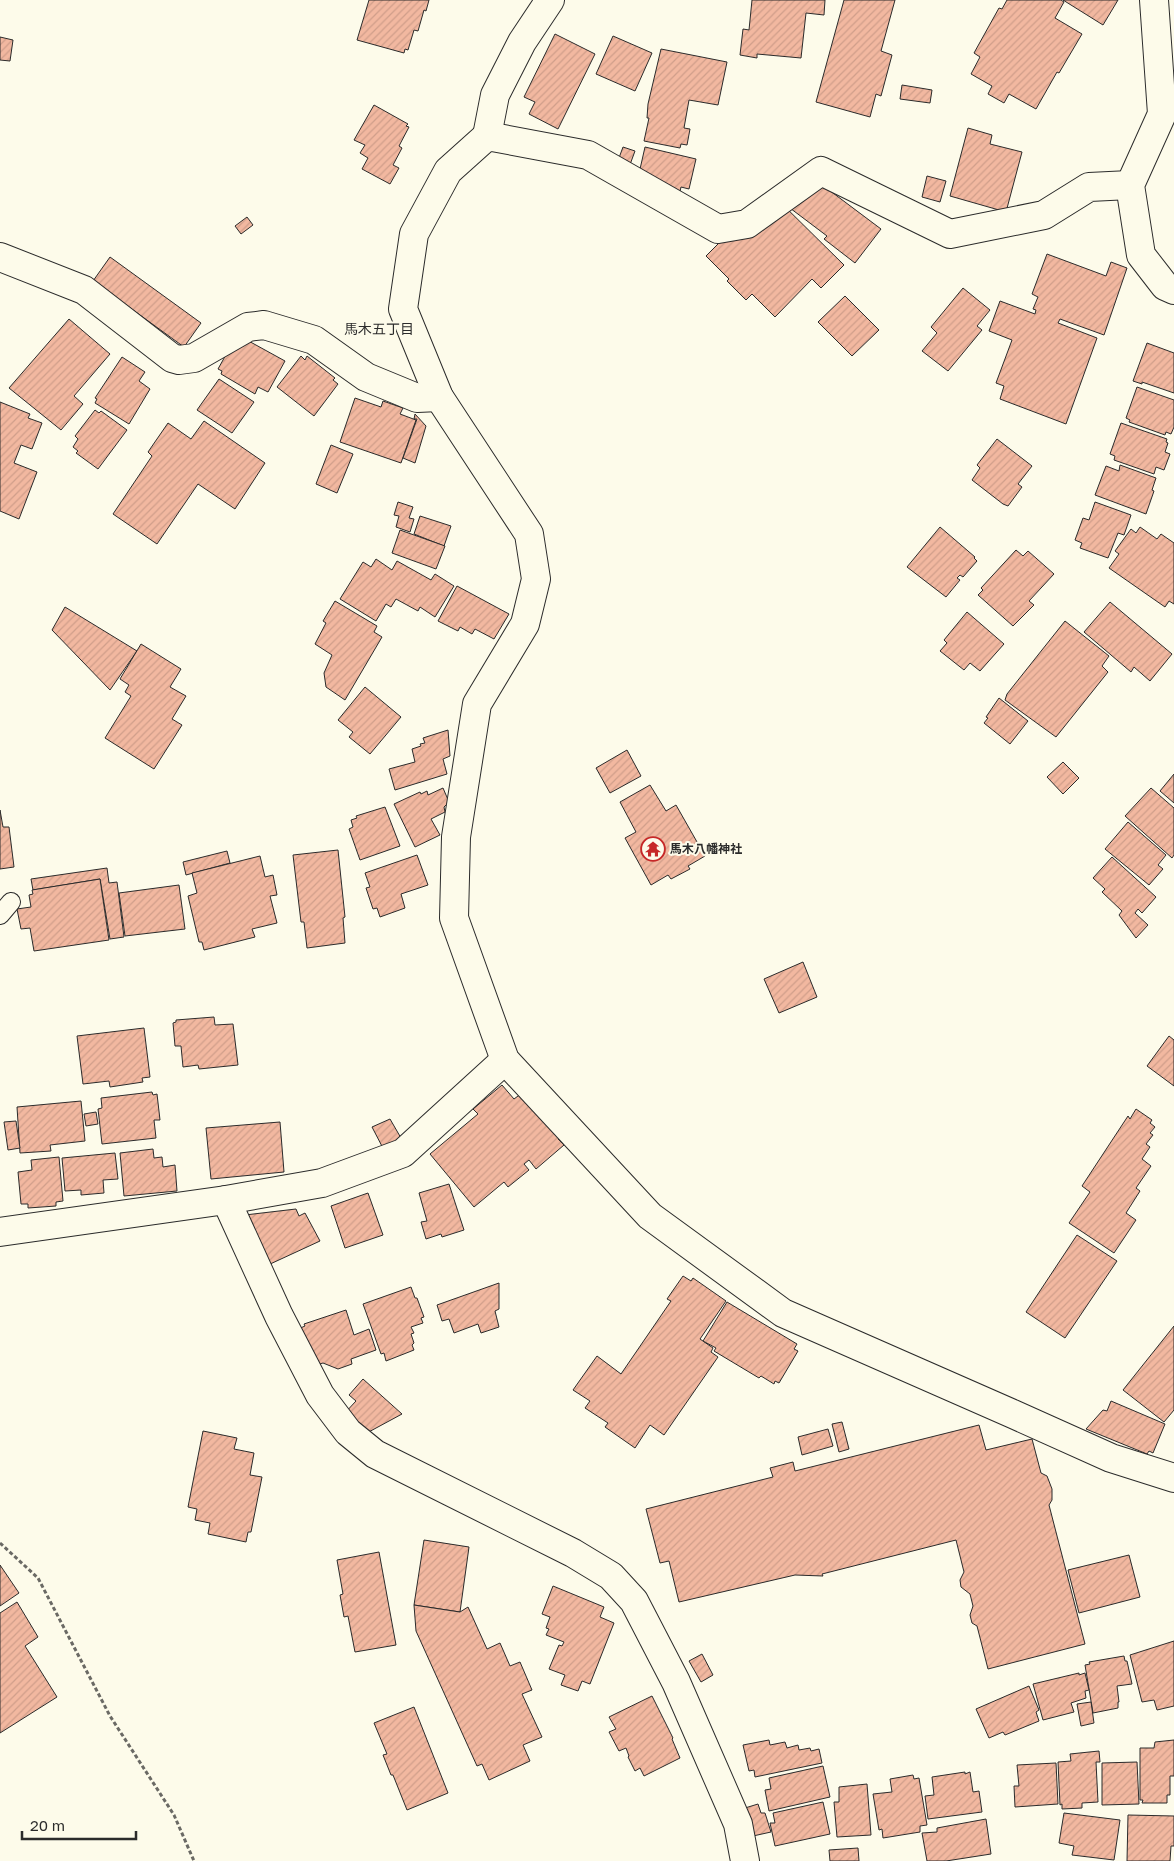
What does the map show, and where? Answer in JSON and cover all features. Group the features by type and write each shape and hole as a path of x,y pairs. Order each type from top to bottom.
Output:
{"street":[{"path":"550,0 522,42 496,95 487,136 448,171 414,234 403,309 439,397 529,534 536,579 525,624 477,704 456,837 454,918 505,1060 650,1216 783,1313 1111,1458 1174,1478"},
{"path":"1154,0 1162,114 1130,185 1141,255 1165,286 1174,290"},
{"path":"487,136 588,155 718,229 747,224 821,171 950,234 1044,215 1089,187 1130,185"},
{"path":"0,257 84,290 172,358 179,360 194,358 248,326 264,325 314,340 366,377 417,398 439,397"},
{"path":"0,1232 226,1200 322,1183 403,1154 505,1060"},
{"path":"226,1200 280,1316 320,1394 348,1432 375,1454 573,1553 611,1576 634,1601 676,1682 738,1824 745,1861"}],"lane":[{"path":"0,915 11,902"}],"path":[{"path":"0,1543 38,1578 110,1716 174,1815 194,1861"}],"building":[{"path":"369,0 429,0 418,31 414,30 408,50 405,49 404,53 357,40"},
{"path":"752,0 825,0 824,15 806,13 801,58 757,54 757,58 740,55 743,29 749,30"},
{"path":"844,0 895,0 881,51 892,55 881,96 876,94 870,117 816,102"},
{"path":"1007,0 1061,0 1064,2 1055,18 1082,34 1036,109 1009,94 1004,103 988,94 992,86 971,74 980,57 974,53 999,8 1002,9"},
{"path":"1063,0 1118,0 1103,25"},
{"path":"555,34 595,54 558,129 529,114 535,102 524,97"},
{"path":"613,36 652,53 635,91 596,74"},
{"path":"0,37 13,40 10,61 0,60"},
{"path":"661,49 727,62 718,105 689,100 684,128 690,129 687,145 681,144 680,148 644,141 649,118 647,118 648,104"},
{"path":"902,85 932,90 930,103 900,99"},
{"path":"374,105 408,124 406,126 409,127 399,146 402,148 393,165 399,168 390,184 362,169 368,158 360,153 365,145 354,140"},
{"path":"968,128 992,135 990,144 1022,152 1006,212 950,196"},
{"path":"623,147 635,151 628,170 616,166"},
{"path":"645,147 696,159 689,189 681,187 679,196 638,178"},
{"path":"927,176 946,181 940,202 922,197"},
{"path":"794,177 815,193 821,184 881,229 855,263 824,239 827,236 778,199"},
{"path":"770,192 844,265 821,288 812,279 775,317 752,294 746,300 727,281 729,279 706,256"},
{"path":"247,217 253,225 241,234 235,226"},
{"path":"1047,254 1106,276 1111,262 1127,268 1104,335 1060,319 1058,323 1097,338 1066,424 1000,399 1004,386 996,383 1012,340 989,331 1000,301 1035,314 1036,310 1033,309 1038,297 1032,294"},
{"path":"110,257 201,323 184,347 93,281"},
{"path":"963,288 990,310 977,326 982,330 948,371 922,351 937,333 931,327"},
{"path":"845,296 879,330 852,356 818,322"},
{"path":"69,319 110,354 74,396 83,404 61,430 9,388"},
{"path":"245,339 285,361 268,392 258,387 255,394 221,374 222,371 218,369 233,342"},
{"path":"1147,343 1174,353 1174,393 1142,382 1142,384 1133,381"},
{"path":"301,356 305,360 307,356 335,378 333,380 338,384 314,416 277,387"},
{"path":"122,357 145,372 139,381 150,389 129,424 95,403 97,399 95,398"},
{"path":"219,379 254,402 232,433 197,410"},
{"path":"1137,387 1174,400 1174,427 1171,434 1166,432 1165,435 1129,422 1130,420 1126,418"},
{"path":"355,398 381,407 383,401 403,408 400,414 416,420 401,463 340,442"},
{"path":"0,402 30,414 28,418 42,423 32,449 21,445 14,463 37,472 19,519 0,511"},
{"path":"95,410 99,413 101,411 127,430 98,469 76,453 78,451 73,447 78,439 75,436"},
{"path":"415,414 426,426 415,463 403,458 417,419 414,419"},
{"path":"204,421 265,463 235,509 198,484 157,544 113,514 152,456 148,452 168,423 191,439"},
{"path":"1121,423 1167,439 1166,442 1168,443 1165,452 1170,454 1164,470 1156,467 1154,474 1114,460 1115,456 1110,454"},
{"path":"997,439 1032,466 1018,484 1022,487 1008,506 972,480 980,468 977,465"},
{"path":"331,445 353,454 337,493 316,484"},
{"path":"1120,465 1156,478 1152,490 1154,491 1146,514 1095,495 1106,466 1119,471"},
{"path":"398,502 413,507 409,518 414,519 410,532 396,527 399,516 394,515"},
{"path":"1095,502 1131,515 1124,535 1118,533 1108,558 1080,548 1082,543 1075,540 1083,518 1089,520"},
{"path":"420,516 451,526 444,546 414,534"},
{"path":"940,527 975,557 977,561 963,577 960,575 957,578 960,580 946,597 907,567"},
{"path":"1140,527 1157,539 1161,534 1174,543 1174,604 1169,601 1165,607 1109,568 1119,554 1115,551 1131,529 1136,533"},
{"path":"400,530 445,546 436,569 392,553"},
{"path":"1016,550 1023,556 1028,551 1054,574 1029,601 1034,605 1013,626 978,595 983,590 981,588"},
{"path":"376,559 392,570 397,561 431,580 435,574 454,586 435,617 420,607 418,611 396,599 391,607 386,604 376,621 340,599 363,562 371,567"},
{"path":"457,586 509,614 494,639 475,629 472,634 460,627 458,631 438,621"},
{"path":"335,601 377,626 374,632 382,637 345,700 326,687 324,673 332,655 315,644 326,623 323,621"},
{"path":"1110,602 1172,654 1150,681 1134,667 1131,672 1084,632"},
{"path":"65,607 137,651 110,690 52,630"},
{"path":"967,612 1004,644 980,671 970,663 964,670 940,651 947,643 944,640"},
{"path":"1065,621 1109,656 1102,666 1108,672 1056,737 1005,700 1007,694"},
{"path":"141,644 181,669 170,687 186,696 172,719 182,725 154,769 105,738 131,696 125,692 129,685 120,679"},
{"path":"365,687 401,717 370,754 349,737 353,732 338,720"},
{"path":"999,698 1028,721 1010,744 984,723"},
{"path":"448,730 450,756 443,759 447,774 395,790 389,769 415,762 412,749 425,743 423,738"},
{"path":"627,750 641,776 610,793 596,768"},
{"path":"1063,762 1079,778 1063,794 1047,777"},
{"path":"1174,774 1174,803 1160,791"},
{"path":"650,785 666,811 676,805 705,856 688,866 690,869 671,879 668,875 651,885 625,838 636,832 620,802"},
{"path":"443,788 449,802 444,807 445,812 431,819 440,835 415,847 394,804 420,792 421,794 427,791 428,795"},
{"path":"1151,788 1174,808 1174,855 1172,858 1125,816"},
{"path":"385,807 400,846 360,860 349,829 353,827 351,820 357,818 356,816"},
{"path":"0,810 3,827 9,827 14,867 0,869"},
{"path":"1128,822 1166,855 1158,865 1163,869 1149,885 1105,849"},
{"path":"338,850 345,917 343,918 345,943 307,948 304,922 301,922 293,855"},
{"path":"227,851 230,863 186,875 183,862"},
{"path":"417,855 428,885 401,894 405,908 380,917 377,908 373,909 366,888 370,887 365,873"},
{"path":"260,856 265,877 273,875 277,895 270,896 277,923 252,929 255,937 204,950 202,942 199,942 188,896 197,893 192,873"},
{"path":"1112,857 1156,897 1142,913 1138,909 1135,913 1148,925 1136,938 1119,915 1122,911 1102,892 1105,889 1093,878"},
{"path":"107,868 109,883 117,882 124,937 110,939 100,879 33,890 31,879"},
{"path":"100,879 109,940 34,951 30,928 21,929 17,909 31,907 29,895 33,894 32,890"},
{"path":"179,885 185,929 125,936 119,893"},
{"path":"803,962 817,997 779,1013 764,979"},
{"path":"214,1017 215,1025 233,1024 238,1065 199,1069 198,1065 183,1067 181,1046 175,1046 173,1023 176,1020"},
{"path":"144,1028 150,1077 142,1078 143,1082 110,1087 109,1081 83,1084 77,1036"},
{"path":"1169,1036 1174,1040 1174,1086 1147,1066"},
{"path":"502,1085 514,1099 522,1093 562,1136 558,1139 564,1145 536,1169 529,1160 524,1164 529,1170 508,1187 504,1182 474,1207 430,1154 478,1114 473,1109"},
{"path":"152,1092 153,1095 157,1094 160,1120 154,1120 156,1138 102,1144 98,1109 102,1108 101,1098"},
{"path":"81,1101 85,1141 50,1145 51,1151 20,1153 17,1107"},
{"path":"1136,1109 1152,1120 1150,1123 1155,1127 1150,1133 1153,1135 1146,1144 1150,1147 1142,1159 1151,1166 1136,1188 1140,1191 1126,1213 1136,1220 1114,1253 1069,1223 1090,1192 1082,1186 1128,1116 1130,1119"},
{"path":"96,1112 98,1124 86,1126 84,1114"},
{"path":"390,1119 401,1138 385,1152 372,1127"},
{"path":"16,1121 20,1148 8,1150 4,1122"},
{"path":"280,1122 284,1172 211,1179 206,1128"},
{"path":"153,1149 154,1158 162,1157 163,1167 175,1165 177,1191 124,1196 120,1153"},
{"path":"115,1153 118,1179 103,1180 104,1193 81,1195 81,1190 65,1191 62,1158"},
{"path":"59,1157 63,1201 56,1202 56,1206 28,1208 28,1204 21,1204 18,1172 32,1170 31,1160"},
{"path":"449,1184 464,1230 442,1237 441,1234 426,1239 421,1222 427,1221 419,1193"},
{"path":"368,1193 383,1235 345,1248 331,1206"},
{"path":"296,1209 299,1216 305,1213 320,1241 268,1265 245,1215"},
{"path":"1077,1235 1117,1261 1065,1338 1026,1312"},
{"path":"683,1276 691,1281 693,1278 726,1301 700,1339 713,1348 711,1352 718,1357 664,1435 650,1425 635,1448 605,1427 608,1423 585,1408 590,1401 573,1390 597,1356 621,1374 671,1301 667,1299"},
{"path":"499,1283 499,1309 495,1311 499,1327 481,1333 478,1324 454,1333 449,1319 442,1321 437,1305"},
{"path":"411,1287 424,1317 421,1318 423,1323 411,1327 414,1333 411,1334 414,1350 386,1361 384,1353 381,1354 363,1304"},
{"path":"727,1302 797,1344 794,1349 798,1351 779,1383 775,1381 774,1384 761,1376 759,1378 714,1351 716,1348 703,1341"},
{"path":"346,1310 354,1335 369,1329 376,1350 351,1359 352,1364 338,1369 323,1363 316,1365 296,1330 305,1326 304,1324"},
{"path":"1174,1326 1174,1410 1164,1422 1123,1390"},
{"path":"363,1379 402,1414 365,1434 343,1415 356,1401 349,1395"},
{"path":"1111,1401 1165,1424 1153,1453 1149,1451 1147,1454 1086,1429 1103,1410 1107,1411"},
{"path":"842,1422 849,1449 839,1452 832,1424"},
{"path":"979,1425 986,1450 1032,1439 1041,1473 1047,1476 1052,1489 1052,1500 1049,1505 1085,1644 988,1669 977,1626 972,1623 970,1615 973,1606 970,1594 961,1587 960,1580 964,1572 956,1540 822,1574 823,1576 795,1575 679,1602 669,1561 660,1563 646,1509 773,1477 770,1468 793,1462 795,1471"},
{"path":"828,1429 833,1446 802,1455 798,1437"},
{"path":"203,1431 237,1438 234,1449 254,1453 250,1475 262,1477 251,1532 248,1532 246,1542 208,1534 210,1523 195,1520 197,1509 188,1507"},
{"path":"424,1540 469,1547 460,1612 414,1605"},
{"path":"379,1552 396,1645 355,1652 348,1616 344,1617 340,1595 343,1594 337,1560"},
{"path":"1129,1555 1140,1597 1079,1613 1068,1570"},
{"path":"0,1565 19,1593 0,1606"},
{"path":"553,1586 604,1607 600,1617 614,1623 590,1684 582,1681 578,1691 561,1685 565,1675 549,1669 559,1645 562,1646 564,1642 546,1635 549,1629 546,1628 550,1617 542,1614"},
{"path":"17,1602 38,1637 25,1646 57,1697 0,1733 0,1613"},
{"path":"414,1605 460,1612 468,1607 487,1649 500,1643 510,1666 520,1662 532,1690 522,1694 542,1737 523,1745 530,1761 489,1780 482,1764 477,1766 416,1631"},
{"path":"1174,1641 1174,1706 1157,1710 1154,1700 1142,1702 1130,1655"},
{"path":"702,1654 713,1675 701,1682 689,1661"},
{"path":"1124,1656 1125,1661 1127,1661 1132,1684 1117,1686 1118,1708 1093,1713 1085,1665 1090,1664 1089,1662"},
{"path":"1079,1673 1079,1675 1085,1673 1089,1690 1085,1691 1086,1698 1071,1703 1074,1712 1043,1720 1033,1684"},
{"path":"1029,1686 1039,1710 1036,1712 1039,1721 1005,1735 1003,1732 989,1738 976,1709"},
{"path":"652,1696 673,1738 680,1758 644,1776 640,1768 635,1771 626,1748 619,1751 609,1732 616,1729 609,1717"},
{"path":"1091,1702 1094,1723 1081,1726 1077,1704"},
{"path":"414,1707 448,1793 407,1810 383,1755 387,1754 374,1723"},
{"path":"769,1740 770,1745 785,1742 787,1748 798,1745 799,1750 810,1748 811,1751 819,1749 822,1763 755,1777 754,1770 749,1771 743,1745"},
{"path":"1174,1740 1174,1776 1170,1776 1170,1795 1167,1795 1167,1803 1142,1803 1143,1800 1140,1800 1140,1748 1154,1748 1155,1742"},
{"path":"1099,1751 1100,1762 1096,1762 1098,1802 1082,1803 1082,1808 1062,1809 1062,1804 1060,1805 1058,1762 1071,1761 1070,1754"},
{"path":"1137,1762 1139,1804 1102,1805 1102,1763"},
{"path":"1056,1763 1058,1804 1015,1807 1014,1786 1019,1786 1017,1765"},
{"path":"823,1766 830,1797 769,1811 765,1790 771,1789 769,1778"},
{"path":"965,1772 965,1774 970,1772 973,1792 979,1791 982,1812 928,1819 925,1796 934,1795 932,1777"},
{"path":"913,1775 914,1779 919,1778 927,1825 920,1826 920,1832 883,1838 882,1829 879,1830 873,1794 892,1792 890,1779"},
{"path":"867,1784 871,1835 837,1837 834,1802 839,1802 839,1787"},
{"path":"823,1802 830,1834 775,1846 770,1823 775,1823 773,1813"},
{"path":"758,1804 761,1813 765,1813 771,1832 753,1836 745,1808"},
{"path":"1064,1813 1120,1820 1114,1860 1072,1855 1074,1846 1059,1843"},
{"path":"1128,1815 1174,1816 1174,1846 1171,1846 1170,1861 1127,1861"},
{"path":"986,1819 991,1854 946,1861 927,1861 922,1833 937,1832 937,1828"},
{"path":"858,1848 859,1861 830,1861 829,1850"}],"place":[{"name":"馬木八幡神社","path":"653,849"}],"district":[{"name":"馬木五丁目","path":"379,329"}]}
